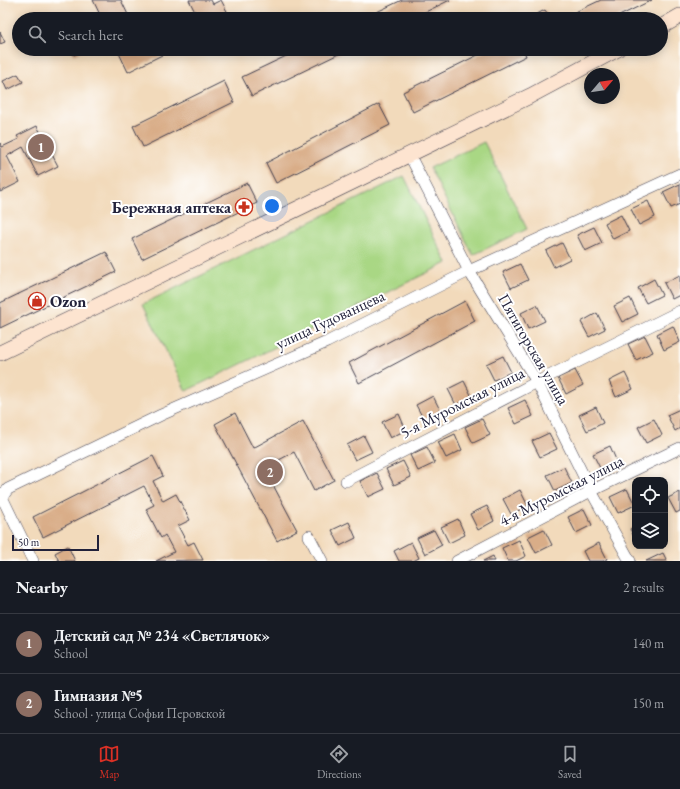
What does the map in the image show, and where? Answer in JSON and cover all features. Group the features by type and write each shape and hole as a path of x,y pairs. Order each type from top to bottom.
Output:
{"street":[{"path":"668,22 680,16"},
{"path":"0,352 530,96 605,56"},
{"name":"Пятигорская улица","path":"409,154 469,271 537,382 591,491 630,561"},
{"name":"улица Гудованцева","path":"1,498 8,489 161,415 327,342 469,271 680,174"},
{"name":"5-я Муромская улица","path":"346,481 537,382 680,311"},
{"name":"4-я Муромская улица","path":"457,561 591,491 680,448"},
{"path":"1,498 33,561"},
{"path":"309,536 322,561"}],"green space":[{"path":"484,142 527,229 473,255 430,168"},
{"path":"404,176 447,263 186,391 143,304"}],"building":[{"path":"93,0 121,0 127,12 99,12"},
{"path":"189,0 211,0 213,4 221,0 227,12 195,12"},
{"path":"402,0 450,0 425,12 377,12"},
{"path":"601,0 652,0 627,12 575,12"},
{"path":"0,32 5,42 0,44"},
{"path":"120,56 160,56 128,72"},
{"path":"286,56 335,56 252,96 242,77"},
{"path":"476,56 526,56 413,112 403,92"},
{"path":"18,74 23,82 7,90 3,81"},
{"path":"224,81 234,102 143,147 133,126"},
{"path":"379,104 390,125 276,183 266,163"},
{"path":"37,126 58,166 38,176 23,147 7,156 20,182 0,192 0,143 2,147 19,139 17,136"},
{"path":"247,183 257,203 142,259 132,239"},
{"path":"680,184 680,204 671,208 663,192"},
{"path":"648,201 655,217 639,225 631,209"},
{"path":"621,215 629,231 613,239 605,223"},
{"path":"594,227 602,243 585,251 577,235"},
{"path":"562,243 570,259 554,267 546,251"},
{"path":"106,252 116,272 0,328 0,303"},
{"path":"520,264 528,280 511,288 503,272"},
{"path":"680,275 680,295 672,299 664,283"},
{"path":"654,279 662,295 646,303 638,288"},
{"path":"630,298 638,314 622,322 614,306"},
{"path":"465,301 475,321 359,383 349,363"},
{"path":"537,305 545,321 528,329 521,313"},
{"path":"597,313 605,329 589,337 581,322"},
{"path":"673,326 680,342 664,350 657,334"},
{"path":"645,336 653,352 636,360 628,344"},
{"path":"503,356 511,372 494,380 486,364"},
{"path":"575,370 583,385 566,394 558,378"},
{"path":"625,373 633,389 616,397 609,381"},
{"path":"464,381 472,397 456,405 448,389"},
{"path":"433,396 441,412 424,420 416,405"},
{"path":"525,400 533,416 516,424 508,408"},
{"path":"596,407 603,423 587,431 579,415"},
{"path":"680,409 680,428 675,431 667,415"},
{"path":"235,413 253,448 303,421 334,480 314,491 294,452 264,468 297,530 277,541 215,424"},
{"path":"399,414 406,430 390,438 382,422"},
{"path":"482,419 490,435 473,443 465,427"},
{"path":"654,419 662,435 646,443 638,427"},
{"path":"549,433 557,449 540,457 532,441"},
{"path":"455,434 462,450 446,458 438,442"},
{"path":"364,436 372,452 355,460 347,445"},
{"path":"610,446 617,462 601,470 593,454"},
{"path":"427,447 435,463 418,471 410,455"},
{"path":"153,456 163,476 153,481 163,501 176,494 190,520 178,526 188,545 194,542 203,560 156,561 174,552 165,535 161,538 146,509 154,505 144,486 43,537 33,517"},
{"path":"403,461 411,477 394,485 386,469"},
{"path":"564,467 572,483 555,491 547,475"},
{"path":"377,473 385,489 368,497 360,481"},
{"path":"627,489 632,499 632,506 618,513 610,497"},
{"path":"520,490 528,506 511,514 503,499"},
{"path":"680,492 680,511 676,513 668,498"},
{"path":"487,506 494,521 478,530 470,514"},
{"path":"584,509 592,525 576,533 568,517"},
{"path":"458,519 465,535 449,543 441,527"},
{"path":"349,522 356,538 340,546 332,530"},
{"path":"544,529 552,545 536,553 528,537"},
{"path":"434,530 442,545 425,554 417,538"},
{"path":"519,540 526,556 516,561 508,561 502,548"},
{"path":"411,542 419,558 413,561 399,561 394,551"},
{"path":"599,543 607,559 603,561 588,561 583,551"},
{"path":"68,546 75,561 59,561 55,553"},
{"path":"663,553 667,561 646,561"},
{"path":"493,556 495,561 483,561"}],"place":[{"name":"Детский сад № 234 «Светлячок»","path":"41,147"},
{"name":"Бережная аптека","path":"244,207"},
{"name":"Ozon","path":"37,301"},
{"name":"Гимназия №5","path":"270,472"}]}
